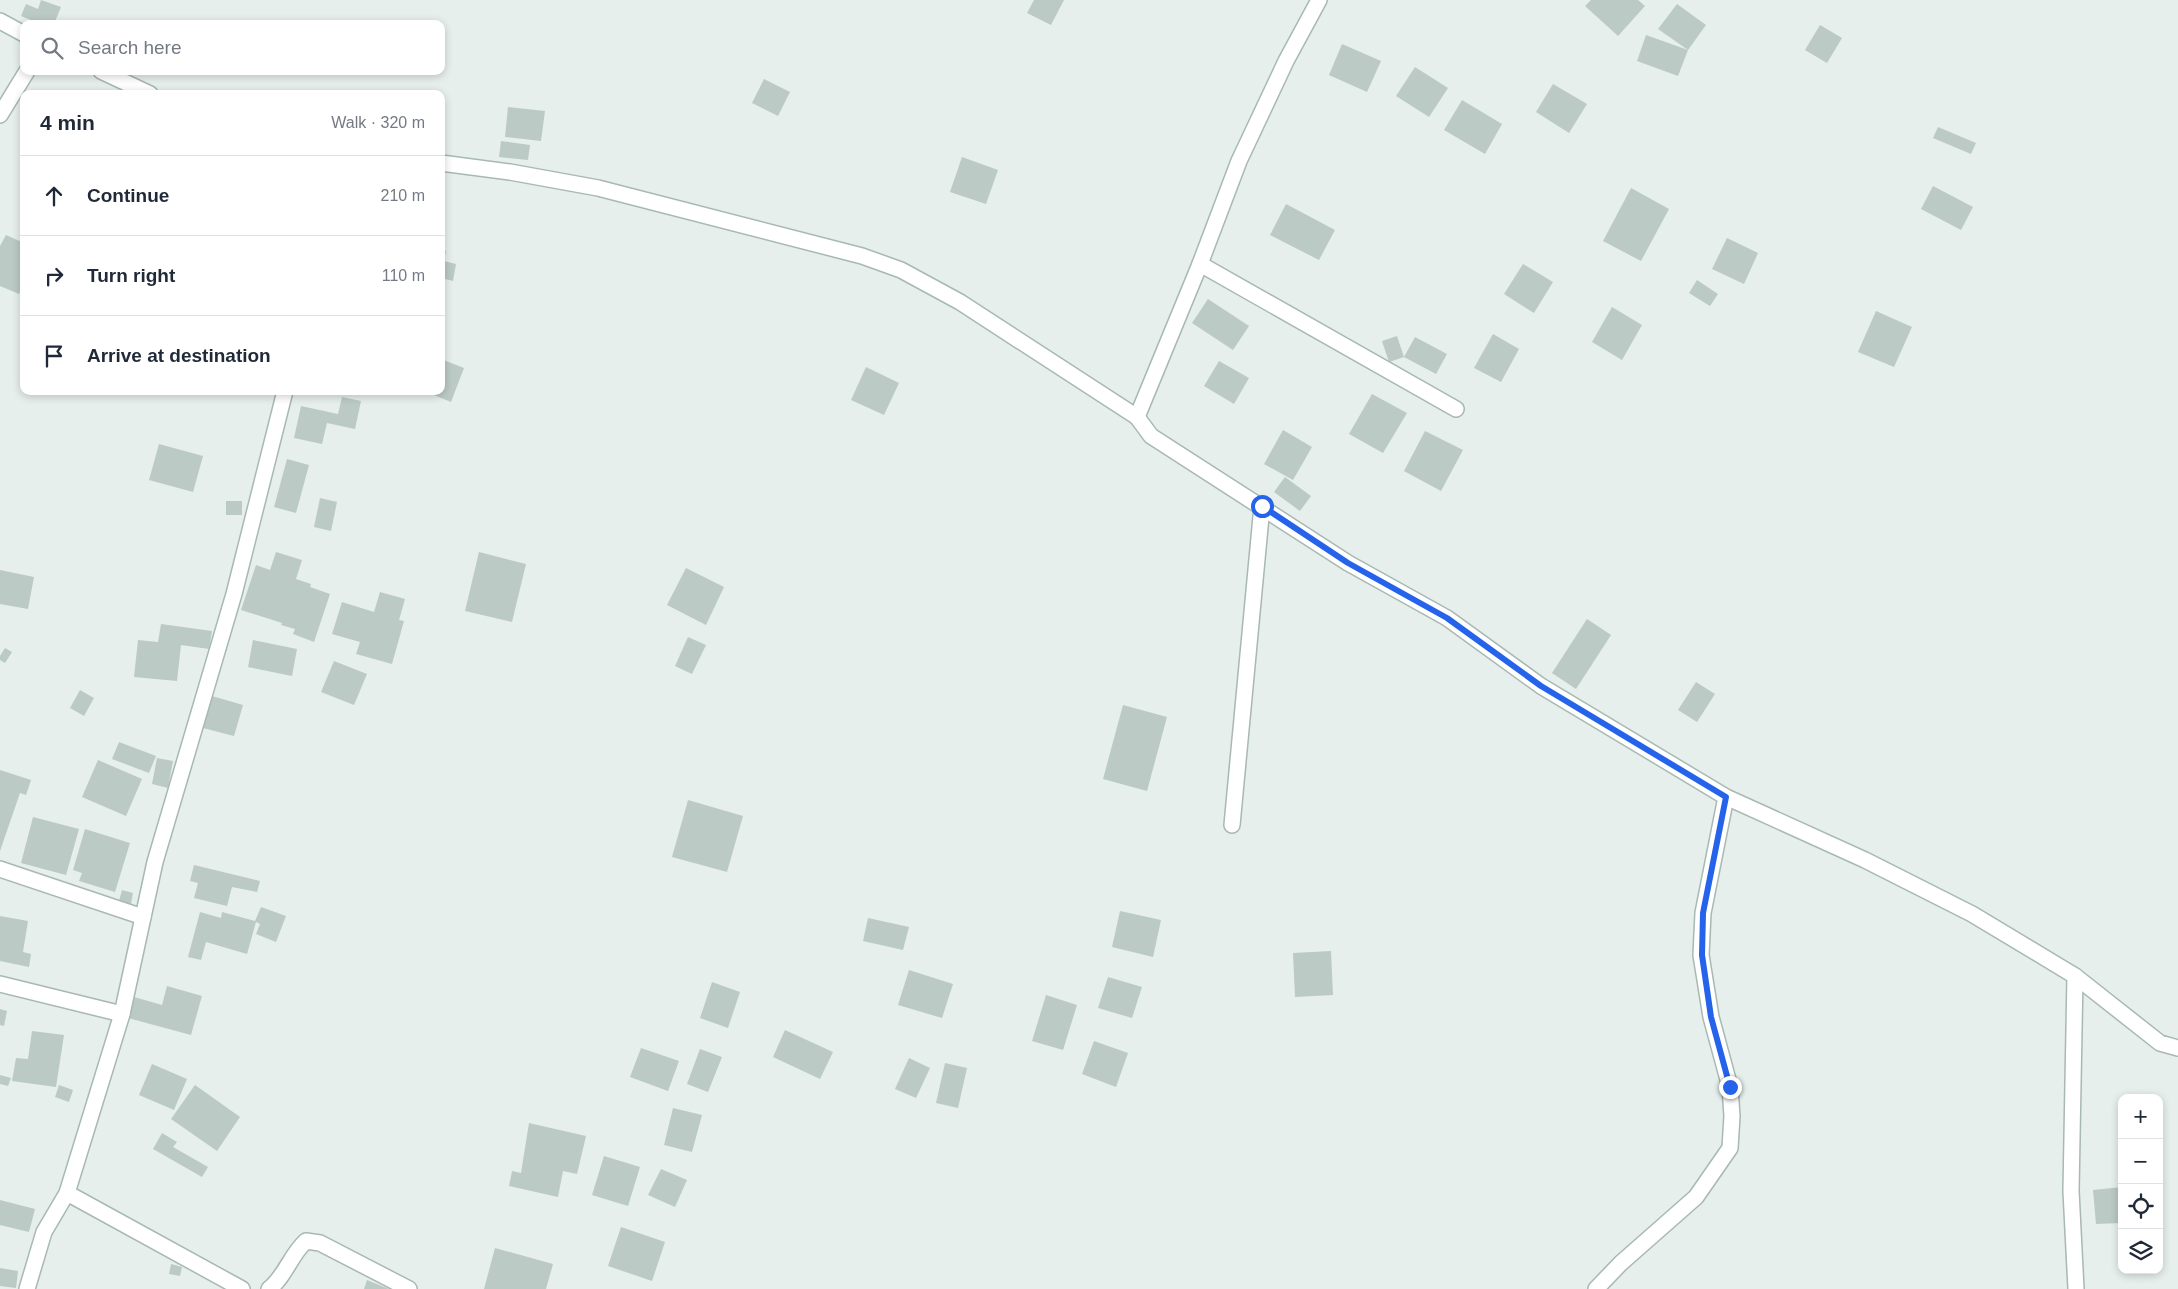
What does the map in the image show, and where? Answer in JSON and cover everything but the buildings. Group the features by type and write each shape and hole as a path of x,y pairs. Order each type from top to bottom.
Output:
{"street":[{"path":"1138,417 1200,264 1239,161 1286,61 1319,0"},
{"path":"0,21 20,32"},
{"path":"0,115 25,75"},
{"path":"110,75 141,90"},
{"path":"445,164 510,172 598,188 862,256 901,270 960,302 1138,417 1151,436 1348,563 1447,618 1541,686 1726,797 1865,860 1972,914 2075,976 2160,1043 2178,1048"},
{"path":"1200,264 1456,409"},
{"path":"27,1289 44,1232 67,1193 122,1014 155,862 234,594 284,395"},
{"path":"1232,825 1262,506"},
{"path":"1596,1289 1621,1263 1696,1197 1730,1148 1732,1116 1730,1087 1711,1017 1702,955 1703,913 1726,797"},
{"path":"0,869 143,917"},
{"path":"2075,976 2071,1191 2076,1289"},
{"path":"0,984 122,1014"},
{"path":"67,1193 242,1289"},
{"path":"269,1289 275,1284 296,1249 306,1241 320,1242 409,1289"}],"route":[{"path":"1262,506 1348,563 1447,618 1541,686 1726,797 1703,913 1702,955 1711,1017 1730,1087"}]}
